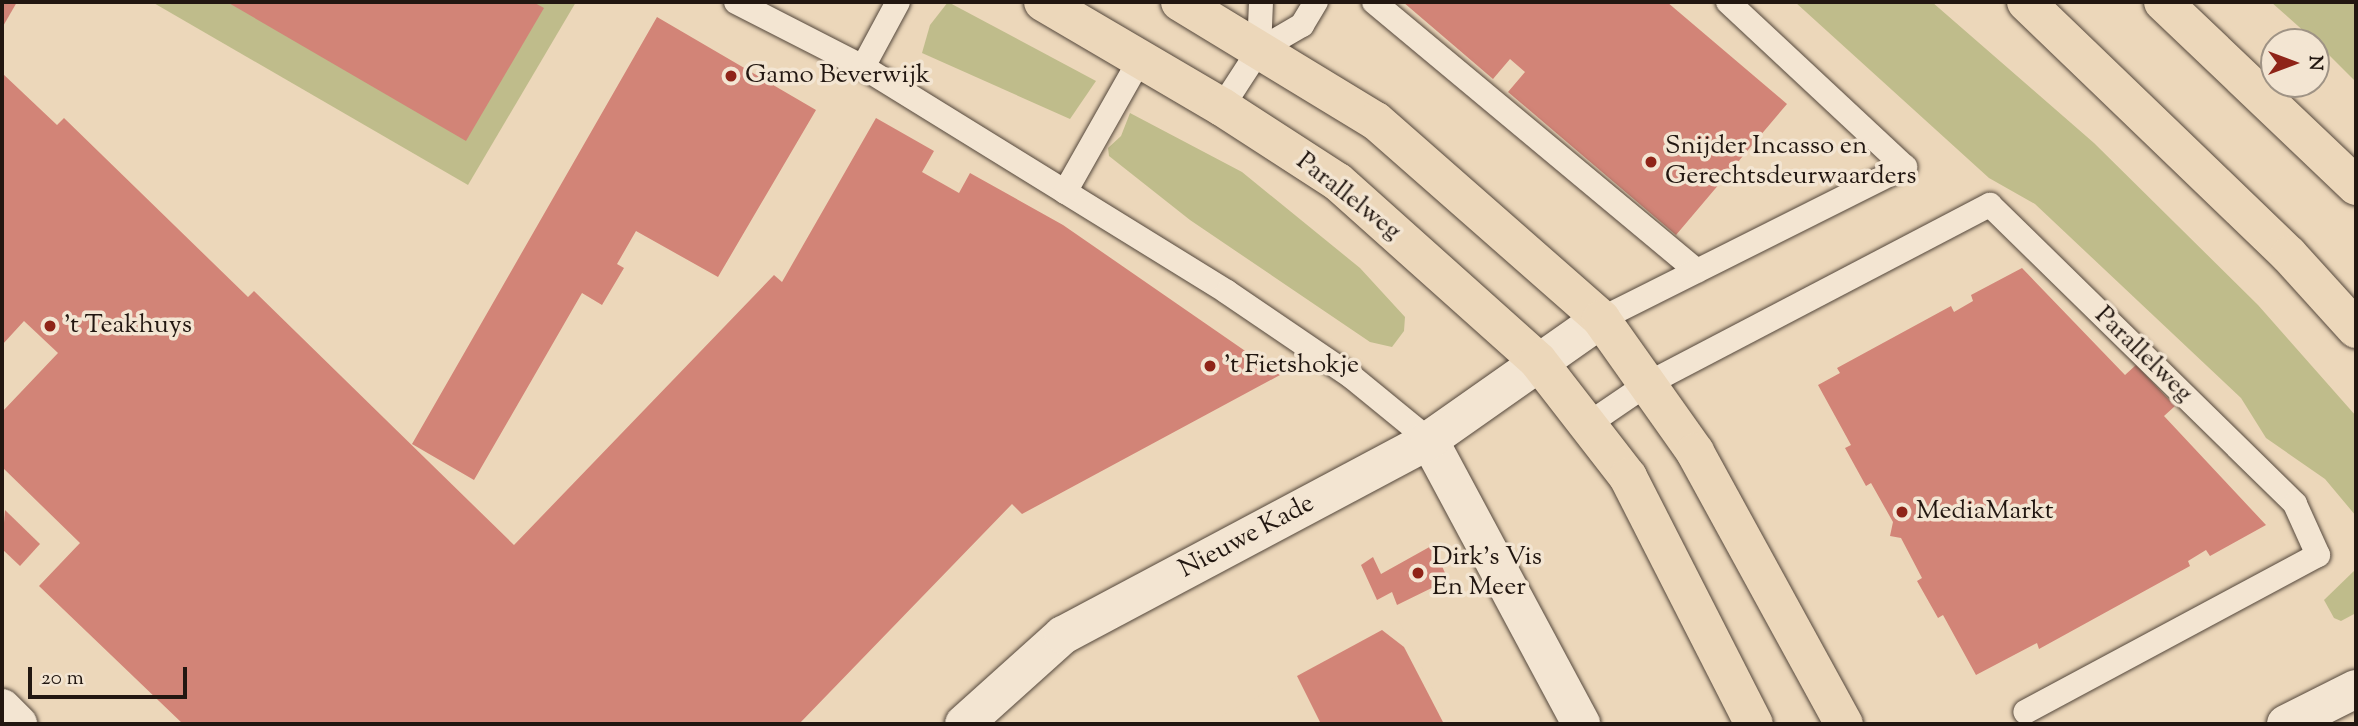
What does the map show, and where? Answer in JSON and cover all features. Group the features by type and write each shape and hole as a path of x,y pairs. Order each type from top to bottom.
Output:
{"main road":[{"name":"Parallelweg","path":"1043,2 1139,61 1222,107 1338,182 1538,361 1628,477 1754,724"},
{"path":"1180,2 1376,121 1601,319 1695,452 1844,724"},
{"path":"2026,2 2289,255 2356,329"},
{"path":"2163,2 2356,186"}],"street":[{"path":"1538,361 1601,319"},
{"name":"Nieuwe Kade","path":"964,724 1063,635 1429,440 1538,361"},
{"path":"1429,440 1581,724"},
{"path":"2286,724 2356,689"},
{"path":"2,708 19,724"}],"lane":[{"path":"736,2 863,67 1227,292 1352,377 1429,440"},
{"path":"863,67 898,2"},
{"path":"1259,50 1261,2"},
{"path":"1222,107 1259,50 1302,25 1316,2"},
{"path":"1374,2 1697,271"},
{"path":"1601,319 1905,167 1728,2"},
{"path":"1065,192 1139,61"},
{"name":"Parallelweg","path":"1587,425 1647,384 1990,205 2295,504 2318,555 2025,712"}],"shaded area":[{"path":"152,2 576,2 468,185"},
{"path":"948,2 1096,81 1070,119 922,53 930,25"},
{"path":"1795,2 1932,2 2094,143 2258,305 2356,416 2356,516 2325,479 2266,438 2241,398 2035,204 1989,178"},
{"path":"2271,2 2356,2 2356,82 2330,56 2330,28 2300,28"},
{"path":"1130,113 1242,172 1360,268 1405,317 1404,331 1392,347 1370,342 1190,220 1109,156 1108,148 1121,136"},
{"path":"2356,569 2356,613 2341,621 2334,618 2324,600"}],"pier":[{"path":"1399,621 1450,724 1335,724 1321,698 1272,724 1206,724"}],"building":[{"path":"2,2 17,2 2,28"},
{"path":"227,2 533,2 544,8 466,141"},
{"path":"1403,2 1667,2 1787,104 1676,235 1508,92 1525,72 1510,59 1493,79"},
{"path":"657,17 816,110 718,277 636,231 617,264 624,268 602,305 582,293 474,480 412,444"},
{"path":"2,73 57,125 64,118 248,297 254,291 514,545 774,275 782,282 876,118 934,151 922,172 959,193 970,173 1063,225 1280,375 1022,514 1012,504 799,724 183,724 39,586 80,543 2,467 2,412 58,353 24,321 2,345"},
{"path":"2022,268 2125,375 2136,365 2175,406 2164,416 2266,525 2210,556 2206,550 2188,561 2190,566 2039,649 2037,643 1976,675 1943,615 1938,618 1917,581 1922,578 1901,538 1890,536 1893,522 1871,483 1866,486 1845,448 1851,445 1818,385 1840,373 1837,368 1951,306 1954,312 1973,301 1971,295"},
{"path":"5,510 40,544 20,566 2,549"},
{"path":"1433,545 1448,580 1397,605 1392,592 1377,600 1361,565 1373,557 1381,574"},
{"path":"1382,630 1404,647 1444,724 1321,724 1297,676"}],"place":[{"name":"Gamo Beverwijk","path":"731,76"},
{"name":"Snijder Incasso en Gerechtsdeurwaarders","path":"1651,162"},
{"name":"'t Teakhuys","path":"50,326"},
{"name":"'t Fietshokje","path":"1210,366"},
{"name":"MediaMarkt","path":"1902,512"},
{"name":"Dirk's Vis En Meer","path":"1418,573"}]}
